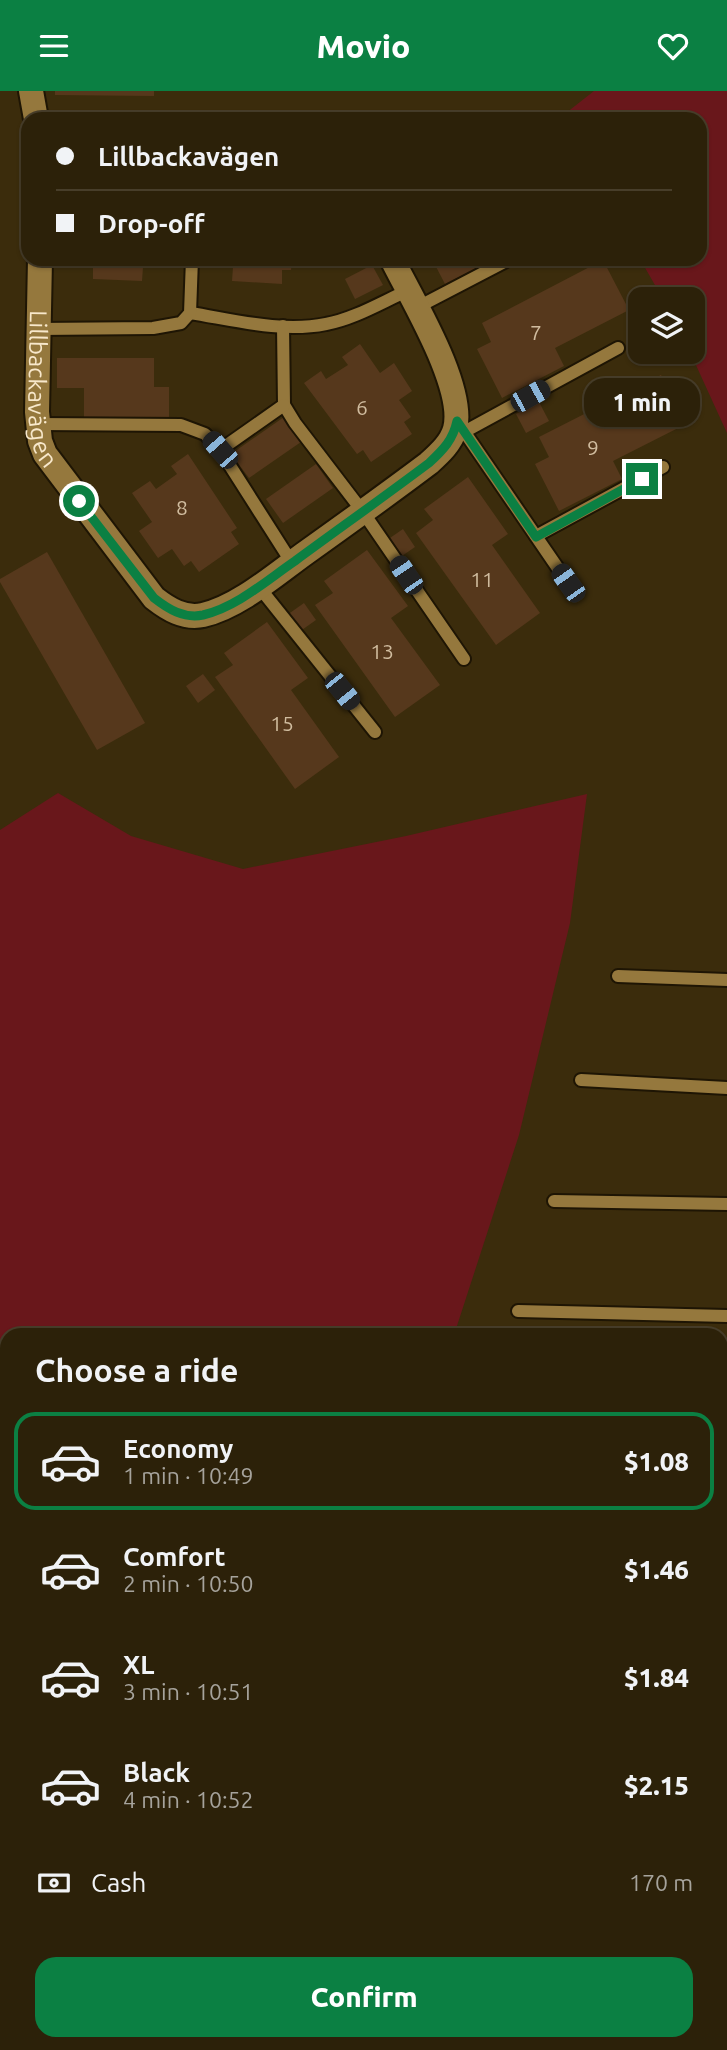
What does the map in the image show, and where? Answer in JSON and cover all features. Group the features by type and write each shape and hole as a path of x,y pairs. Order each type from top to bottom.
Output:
{"street":[{"path":"31,91 35,112"},
{"name":"Lillbackavägen","path":"40,266 38,424 45,454 146,588 161,604 184,615 200,615 219,610 259,587 444,449 460,426"},
{"path":"396,266 440,357 451,386 460,426"}],"lane":[{"path":"38,330 153,328 181,323 190,313 192,266"},
{"path":"190,313 283,326 327,324 412,299 493,266"},
{"path":"283,326 284,405 363,512 464,659"},
{"path":"568,583 460,426 618,348"},
{"path":"220,450 284,405"},
{"path":"38,424 181,425 205,434 220,450 292,563"},
{"path":"536,537 663,467"},
{"path":"259,587 375,732"},
{"path":"618,976 727,980"},
{"path":"581,1080 727,1088"},
{"path":"554,1201 727,1204"},
{"path":"518,1311 727,1316"}],"shaded area":[{"path":"594,91 727,91 727,433 695,364 705,364 705,287 656,287 644,266 707,266 707,112 567,112"},
{"path":"58,793 131,836 243,869 406,836 587,794 570,923 519,1135 456,1328 0,1328 0,830"}],"building":[{"path":"55,91 154,91 154,96 55,95"},
{"path":"93,266 149,266 143,267 142,281 93,279"},
{"path":"291,266 291,270 282,270 282,284 232,281 233,267 226,267"},
{"path":"373,266 383,285 355,299 345,279"},
{"path":"436,266 480,266 445,284"},
{"path":"591,266 606,266 628,308 628,311 555,348 564,366 502,398 477,349 491,342 482,323"},
{"path":"360,344 380,373 394,363 412,391 399,400 411,417 404,422 412,434 371,462 363,450 357,454 304,383 321,371 326,379 348,365 342,357"},
{"path":"57,358 154,358 154,387 169,387 169,417 84,417 84,388 57,388"},
{"path":"661,375 686,424 613,461 622,479 559,511 535,464 549,457 539,437"},
{"path":"539,402 549,421 526,433 516,414"},
{"path":"284,417 301,442 249,478 231,454"},
{"path":"188,454 237,528 231,532 239,544 199,572 191,561 184,566 172,549 158,558 139,531 152,522 132,493 150,481 156,489 177,474 171,466"},
{"path":"316,464 333,488 283,523 266,499"},
{"path":"468,477 508,534 492,545 540,613 496,645 416,533 433,520 424,509"},
{"path":"403,529 415,547 399,558 387,540"},
{"path":"367,550 408,606 391,618 440,685 395,717 315,605 333,593 324,581"},
{"path":"47,552 145,723 97,750 0,582 0,579"},
{"path":"304,603 316,620 299,632 287,615"},
{"path":"267,622 308,678 291,690 339,757 295,789 215,677 233,665 224,653"},
{"path":"203,674 215,690 198,703 186,686"}],"route":[{"path":"79,501 154,598 169,609 184,615 200,615 219,610 259,587 429,463 444,449 454,433 457,421 536,537 642,479"}]}
